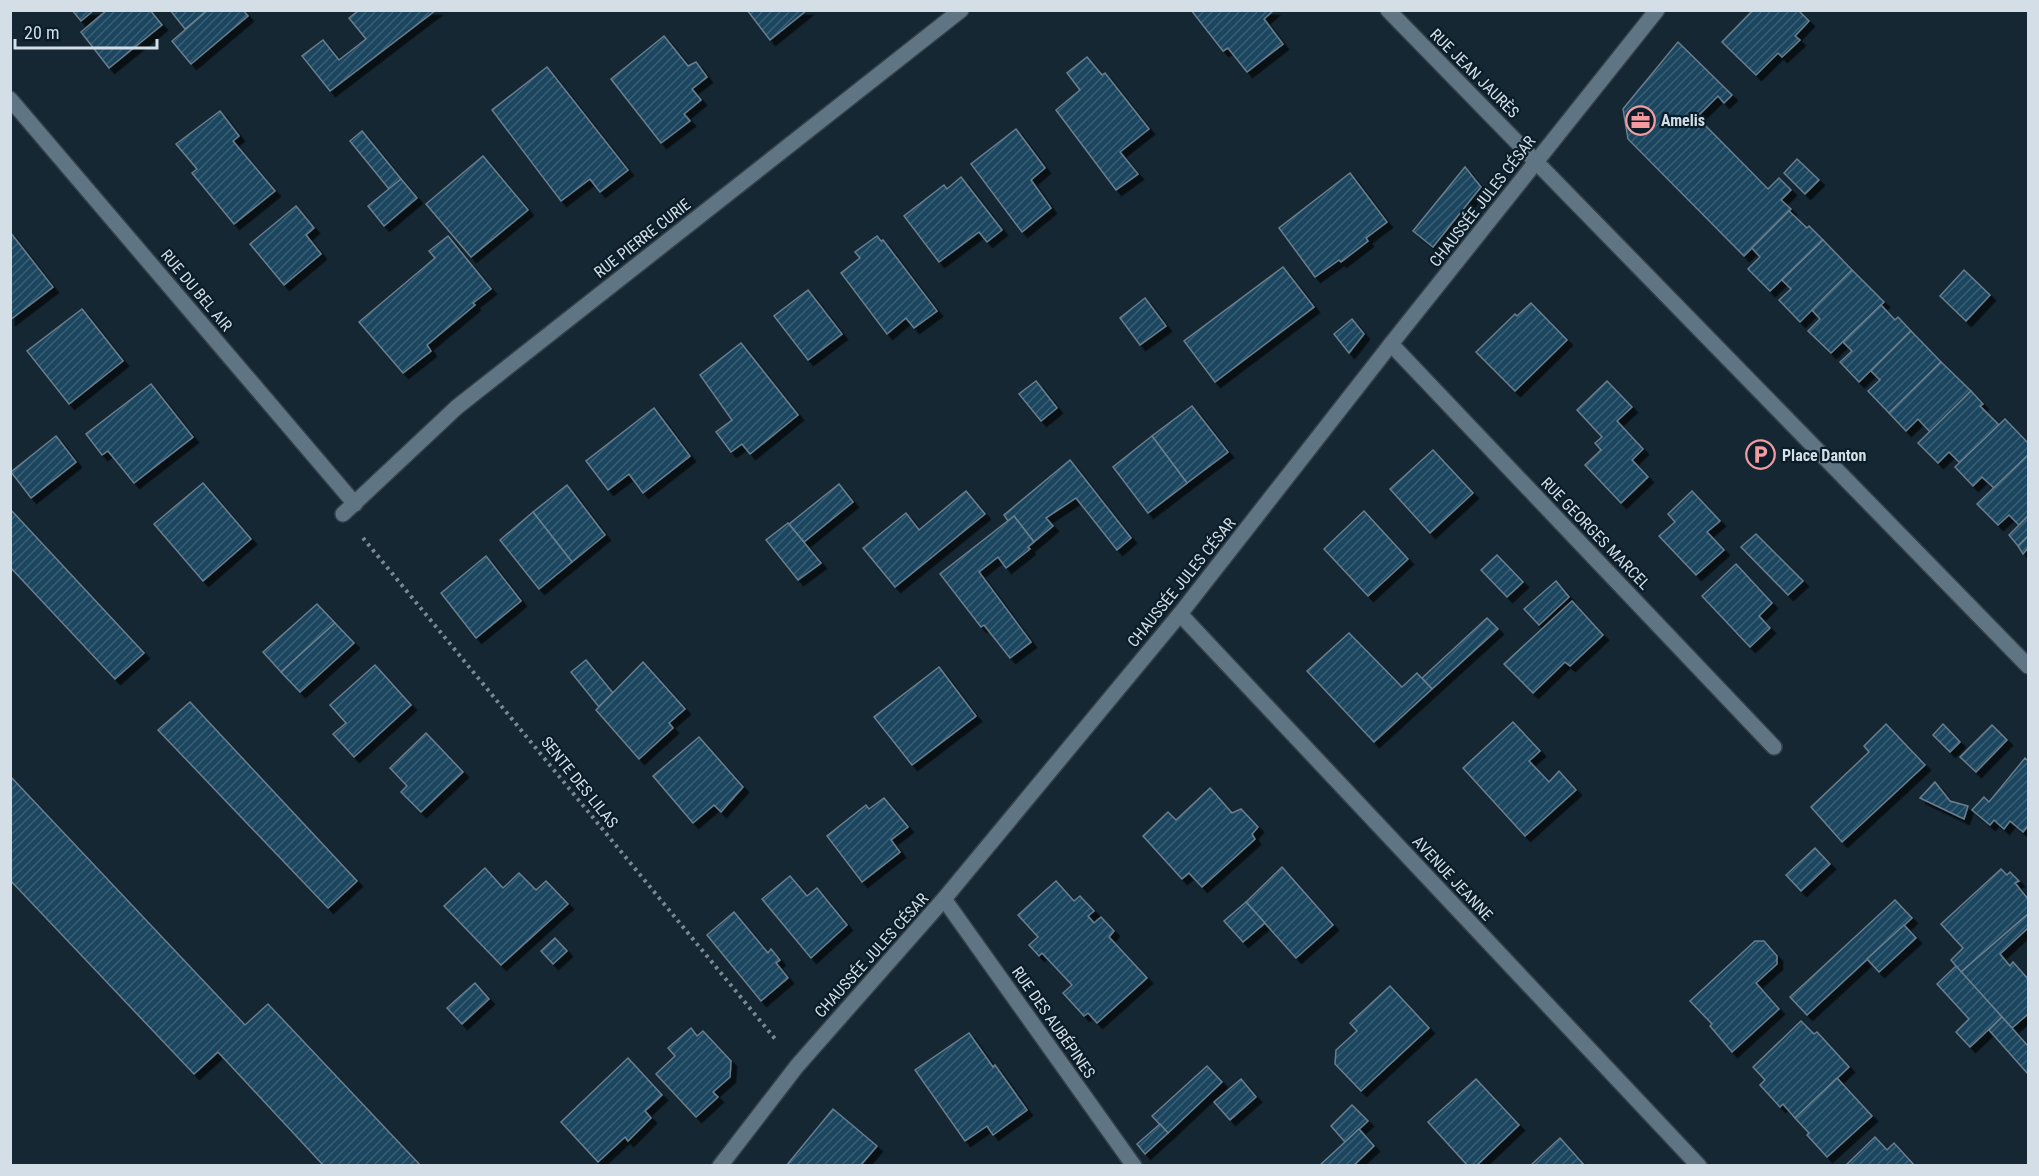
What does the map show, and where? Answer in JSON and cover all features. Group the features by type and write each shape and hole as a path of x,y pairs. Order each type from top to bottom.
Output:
{"street":[{"name":"RUE PIERRE CURIE","path":"349,509 457,407 961,10"},
{"name":"RUE JEAN JAURÈS","path":"1388,10 1536,161"},
{"name":"CHAUSSÉE JULES CÉSAR","path":"720,1166 797,1066 944,899 1180,614 1657,10"},
{"name":"RUE DU BEL AIR","path":"10,99 349,509"},
{"path":"1536,161 2028,666"},
{"name":"RUE GEORGES MARCEL","path":"1391,344 1774,747"},
{"name":"AVENUE JEANNE","path":"1180,614 1700,1166"},
{"name":"RUE DES AUBÉPINES","path":"944,899 1134,1166"}],"path":[{"name":"SENTE DES LILAS","path":"349,509 797,1066"}],"building":[{"path":"72,10 94,10 81,21"},
{"path":"107,10 150,10 162,25 109,68 81,32"},
{"path":"170,10 208,10 185,29"},
{"path":"208,10 243,10 248,16 191,64 172,41"},
{"path":"359,10 436,10 330,91 302,56 323,40 339,60 366,39 349,18"},
{"path":"747,10 807,10 770,40"},
{"path":"1191,10 1274,10 1264,19 1283,44 1247,72 1228,48 1223,51"},
{"path":"1753,10 1798,10 1809,21 1795,36 1800,40 1782,57 1778,53 1756,75 1722,42"},
{"path":"664,36 688,66 696,62 707,77 692,89 701,100 684,114 690,121 661,143 611,79"},
{"path":"1678,42 1732,95 1724,103 1718,96 1697,117 1768,189 1779,178 1791,190 1781,200 1791,209 1744,256 1628,139 1623,109"},
{"path":"1087,57 1102,75 1105,73 1149,129 1120,152 1138,174 1116,190 1056,110 1080,90 1067,73"},
{"path":"547,67 628,170 600,192 590,179 561,201 492,110"},
{"path":"220,111 239,136 233,141 275,191 234,224 192,173 197,169 176,144"},
{"path":"1016,129 1045,168 1031,180 1051,208 1022,232 971,164"},
{"path":"362,131 401,179 389,189 350,141"},
{"path":"483,156 528,210 471,257 426,204"},
{"path":"1797,159 1819,180 1805,194 1784,173"},
{"path":"1465,167 1481,187 1433,247 1413,231"},
{"path":"1350,173 1387,222 1366,238 1368,241 1341,262 1339,260 1315,277 1279,228"},
{"path":"961,177 1002,230 987,242 979,232 939,262 904,216 944,185 947,189"},
{"path":"401,179 417,198 384,226 368,206"},
{"path":"296,206 314,228 306,235 321,254 284,285 250,244"},
{"path":"1789,211 1823,240 1770,291 1748,269 1760,257 1752,248"},
{"path":"10,232 53,287 10,320"},
{"path":"448,236 491,289 427,345 431,351 403,373 359,322 435,258 429,251"},
{"path":"877,236 881,241 883,240 937,311 914,328 906,318 887,334 841,273 860,258 855,252"},
{"path":"1823,240 1852,270 1800,322 1779,300 1791,289 1782,280"},
{"path":"1283,267 1314,307 1215,382 1184,341"},
{"path":"1852,270 1884,302 1831,353 1808,331 1820,319 1812,310"},
{"path":"1964,270 1990,295 1966,321 1940,296"},
{"path":"808,290 842,334 808,360 774,316"},
{"path":"1145,298 1166,326 1140,345 1120,318"},
{"path":"1531,303 1567,340 1515,391 1476,352 1515,314 1517,316"},
{"path":"1881,305 1895,320 1898,317 1911,331 1859,382 1840,362 1852,351 1843,342"},
{"path":"82,309 123,361 69,404 27,351"},
{"path":"1352,319 1364,334 1349,353 1334,334"},
{"path":"1911,331 1941,362 1889,413 1868,391 1880,380 1871,371"},
{"path":"741,343 798,415 750,454 742,444 731,452 716,432 732,420 700,375"},
{"path":"1941,362 1971,391 1930,432 1918,419 1906,431 1889,413"},
{"path":"1036,381 1057,408 1041,421 1019,394"},
{"path":"1607,381 1632,407 1617,421 1643,449 1632,460 1648,477 1621,503 1585,465 1601,450 1595,443 1602,437 1577,410"},
{"path":"151,384 193,437 134,483 108,451 102,455 86,434"},
{"path":"1971,391 1983,404 1980,406 1999,425 1960,463 1949,452 1938,463 1918,443"},
{"path":"1192,406 1228,452 1187,483 1152,436"},
{"path":"654,408 690,456 643,493 629,474 608,490 586,461"},
{"path":"2005,419 2028,443 2028,455 1994,488 1982,477 1973,486 1955,467"},
{"path":"56,436 76,462 31,498 11,472"},
{"path":"1152,436 1187,483 1148,513 1113,467"},
{"path":"1433,450 1473,493 1430,533 1390,489"},
{"path":"2028,455 2028,516 2019,525 2009,515 1998,525 1977,504"},
{"path":"1070,460 1131,538 1117,550 1076,498 1046,518 1053,526 1034,542 1014,516 1008,521 1004,515"},
{"path":"203,483 251,539 203,581 154,524"},
{"path":"839,484 853,502 804,542 789,524"},
{"path":"567,485 605,535 572,562 533,512"},
{"path":"966,491 985,514 895,587 863,548 906,513 919,530"},
{"path":"1692,491 1720,521 1707,532 1724,550 1696,575 1659,536 1675,522 1668,514"},
{"path":"10,509 144,653 115,679 10,567"},
{"path":"1364,511 1408,559 1368,596 1324,549"},
{"path":"533,512 572,562 539,589 500,540"},
{"path":"1014,516 1034,542 1028,547 1030,549 1006,568 998,557 979,572 1031,642 1010,658 984,625 981,627 940,574"},
{"path":"2028,516 2028,536 2018,546 2009,535"},
{"path":"788,523 821,563 798,580 766,540"},
{"path":"1756,534 1803,581 1788,595 1741,547"},
{"path":"2028,536 2028,548 2023,554 2018,546"},
{"path":"1497,555 1523,582 1507,597 1481,570"},
{"path":"486,556 521,601 476,638 441,593"},
{"path":"1736,564 1772,603 1759,616 1770,628 1750,647 1702,596"},
{"path":"1556,581 1569,597 1539,625 1524,609"},
{"path":"1572,601 1603,635 1570,666 1565,662 1533,693 1504,664"},
{"path":"317,604 335,623 281,672 263,652"},
{"path":"1487,618 1498,629 1432,689 1422,678"},
{"path":"335,623 354,643 300,692 281,672"},
{"path":"1349,633 1402,687 1417,673 1432,689 1374,742 1307,671"},
{"path":"586,660 613,693 599,707 571,672"},
{"path":"643,662 685,709 669,723 673,728 639,759 596,710"},
{"path":"375,665 411,705 354,757 333,734 346,723 330,705"},
{"path":"939,667 976,716 912,765 874,717"},
{"path":"190,702 357,881 328,908 158,730"},
{"path":"1513,722 1540,751 1529,761 1549,782 1559,771 1576,790 1525,836 1463,768"},
{"path":"1886,724 1925,765 1842,842 1811,807 1869,752 1864,746"},
{"path":"1943,724 1960,742 1950,752 1933,735"},
{"path":"1992,725 2007,740 1976,772 1960,757"},
{"path":"426,733 463,772 421,812 401,792 407,786 390,768"},
{"path":"699,737 743,787 721,812 714,805 693,823 653,776"},
{"path":"2025,758 2028,761 2028,826 2023,832 2010,821 2004,829 1994,820 1990,825 1972,810 1984,797 1989,802"},
{"path":"10,776 245,1025 268,1004 421,1166 324,1166 218,1052 194,1074 10,880"},
{"path":"1935,782 1950,801 1968,806 1964,819 1920,798"},
{"path":"1210,788 1232,813 1241,809 1258,827 1252,834 1255,839 1202,887 1189,873 1182,879 1143,836 1168,812 1176,820"},
{"path":"884,798 908,827 891,840 900,852 862,882 827,836 866,805 869,809"},
{"path":"1815,848 1830,864 1801,891 1786,875"},
{"path":"1282,867 1333,925 1296,958 1246,902"},
{"path":"485,868 503,888 519,873 536,890 546,881 568,904 501,965 444,906"},
{"path":"2001,869 2007,875 2010,872 2019,881 2015,883 2028,899 2028,914 1961,972 1951,960 1963,948 1941,924"},
{"path":"790,876 807,896 817,888 847,925 811,958 762,899"},
{"path":"1056,881 1074,901 1080,896 1094,911 1088,916 1094,923 1101,917 1114,931 1109,937 1147,978 1097,1023 1088,1013 1084,1016 1063,993 1072,985 1042,953 1039,956 1029,945 1038,937 1018,915"},
{"path":"1895,900 1912,918 1807,1015 1790,997"},
{"path":"1246,902 1265,923 1243,942 1224,921"},
{"path":"734,912 768,953 771,949 780,960 776,963 788,978 761,1001 707,935"},
{"path":"2028,914 2028,928 2000,954 2010,966 2013,962 2028,979 2028,1014 2012,1028 1961,972"},
{"path":"1904,925 1916,938 1879,972 1867,959"},
{"path":"555,938 567,951 553,964 541,951"},
{"path":"1755,941 1764,941 1777,956 1777,964 1756,983 1779,1009 1732,1052 1710,1026 1712,1024 1690,1001"},
{"path":"1956,966 2002,1017 1970,1047 1956,1032 1969,1019 1937,984"},
{"path":"475,983 489,999 462,1024 447,1008"},
{"path":"1390,986 1429,1028 1361,1091 1335,1064 1336,1050 1357,1031 1350,1023"},
{"path":"2002,1017 2028,1046 2028,1074 1989,1030"},
{"path":"1801,1021 1814,1034 1817,1032 1849,1067 1795,1118 1783,1104 1780,1107 1760,1085 1765,1080 1753,1067"},
{"path":"691,1028 697,1036 703,1031 731,1061 730,1077 713,1092 718,1097 696,1117 656,1074 675,1056 668,1048"},
{"path":"969,1033 1027,1110 993,1135 987,1126 965,1141 915,1070"},
{"path":"628,1058 662,1095 645,1111 651,1118 628,1141 625,1137 598,1162 561,1122"},
{"path":"1207,1066 1222,1082 1168,1133 1152,1116"},
{"path":"1837,1078 1872,1116 1827,1157 1795,1118"},
{"path":"1241,1079 1256,1097 1230,1120 1214,1102"},
{"path":"1476,1079 1519,1125 1476,1166 1468,1166 1428,1122"},
{"path":"1352,1105 1368,1121 1345,1142 1331,1126"},
{"path":"833,1109 877,1146 860,1166 786,1166"},
{"path":"1160,1124 1168,1133 1145,1154 1137,1144"},
{"path":"1359,1129 1374,1146 1353,1166 1319,1166"},
{"path":"1875,1137 1887,1150 1894,1143 1915,1166 1845,1166"},
{"path":"1560,1138 1585,1166 1530,1166"}],"place":[{"name":"Amelis","path":"1640,120"},
{"name":"Place Danton","path":"1761,455"}]}
